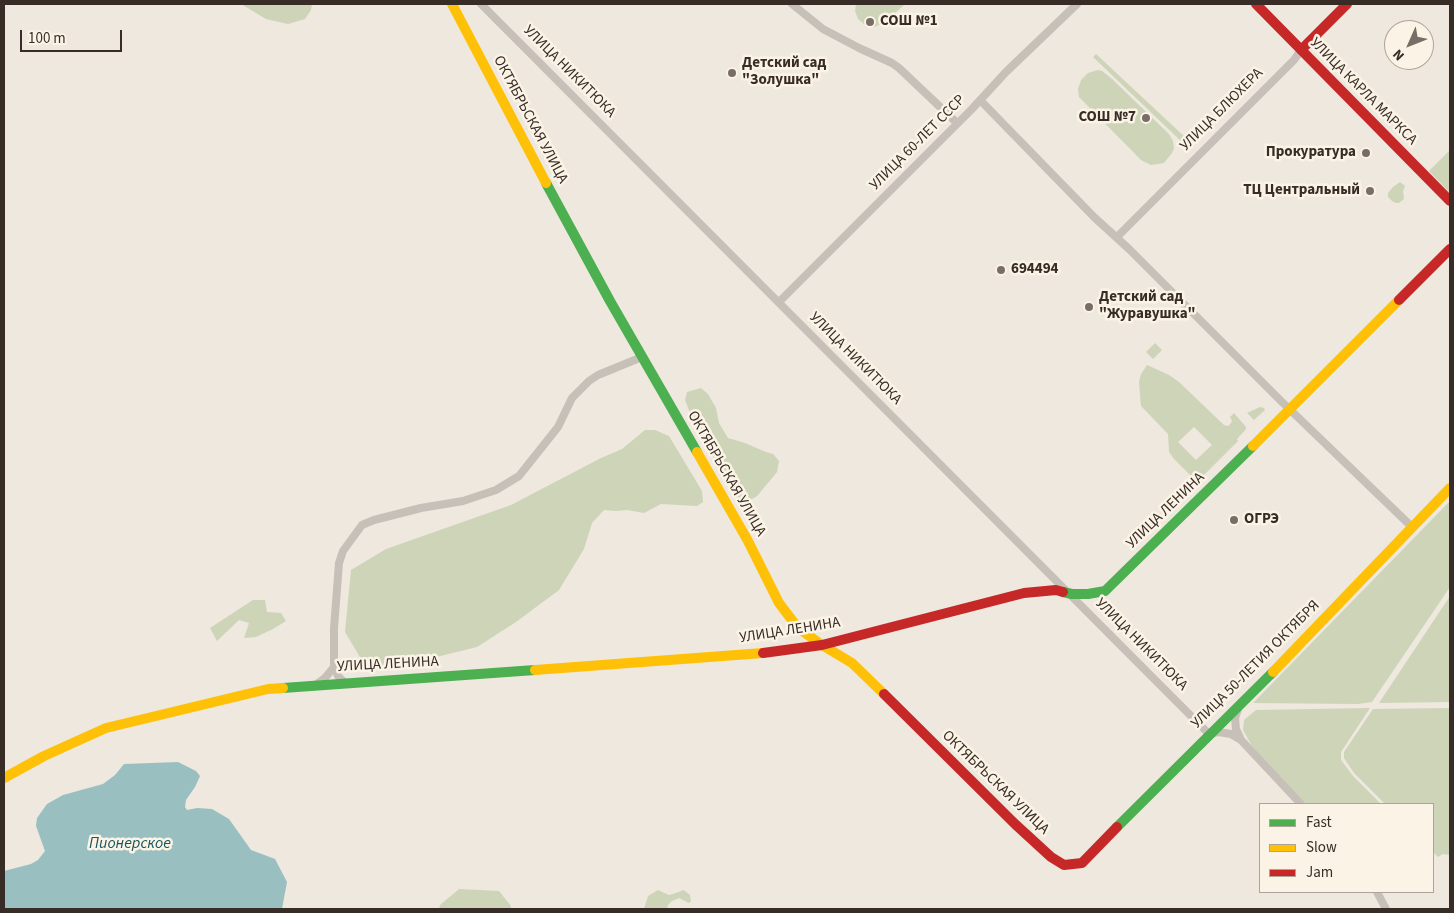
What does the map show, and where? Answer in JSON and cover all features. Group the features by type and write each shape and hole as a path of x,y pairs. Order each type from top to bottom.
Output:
{"street":[{"name":"ОКТЯБРЬСКАЯ УЛИЦА","path":"452,4 518,132 642,357 748,541 779,603 798,628 852,663 1014,824 1052,857 1064,865 1082,863"},
{"name":"УЛИЦА НИКИТЮКА","path":"481,4 1072,594 1209,734"},
{"path":"792,4 823,30 899,68 957,123"},
{"name":"УЛИЦА 60-ЛЕТ СССР","path":"779,302 1006,72 1077,4"},
{"name":"УЛИЦА КАРЛА МАРКСА","path":"1256,4 1450,201"},
{"name":"УЛИЦА БЛЮХЕРА","path":"1117,238 1347,4"},
{"path":"980,100 1094,217 1289,410 1412,527"},
{"name":"УЛИЦА ЛЕНИНА","path":"4,778 44,756 106,728 268,689 764,652 822,645 1024,593 1056,590 1072,594 1088,594 1105,591 1450,249"},
{"path":"345,683 338,676 334,667 334,628 339,563 342,551 362,524 421,508 463,501 496,490 519,476 558,427 572,398 589,381 598,375 642,357"},
{"name":"УЛИЦА 50-ЛЕТИЯ ОКТЯБРЯ","path":"1082,863 1209,734 1238,708 1450,488"},
{"path":"317,684 334,667"},
{"path":"1238,708 1235,718 1236,729 1241,740"},
{"path":"1209,734 1218,732 1231,734 1241,740 1300,803"},
{"path":"1378,893 1386,909"}],"green space":[{"path":"241,4 312,4 311,10 305,19 288,24 266,19"},
{"path":"856,4 905,4 884,23 874,27 864,24 858,19 855,11"},
{"path":"1096,54 1186,138 1182,142 1093,57"},
{"path":"1098,70 1111,78 1169,134 1173,141 1174,149 1164,163 1151,165 1141,160 1079,97 1078,89 1081,80 1088,73"},
{"path":"1450,150 1450,193 1429,171"},
{"path":"1400,182 1405,186 1403,191 1404,199 1396,203 1388,197 1388,193"},
{"path":"1155,343 1162,350 1153,359 1146,352"},
{"path":"1147,365 1169,375 1179,382 1224,425 1228,426 1231,423 1230,417 1234,413 1246,427 1237,439 1238,441 1197,482 1169,452 1168,434 1141,406 1139,382 1141,374","holes":["1194,427 1212,445 1196,460 1178,442"]},
{"path":"701,388 708,394 716,408 719,423 728,438 773,454 779,461 777,472 757,496 745,503 739,500 696,428 685,400 687,392"},
{"path":"1260,407 1265,410 1254,420 1247,413"},
{"path":"645,430 655,430 669,436 702,491 703,502 697,506 661,504 644,513 627,510 604,510 592,523 584,549 559,590 516,622 477,647 383,670 364,664 345,632 351,570 386,549 511,505 622,449"},
{"path":"1450,501 1450,587 1372,702 1358,704 1253,703"},
{"path":"1450,596 1450,702 1379,703"},
{"path":"253,600 265,600 267,612 281,613 286,621 256,637 244,638 249,623 239,620 217,641 210,628"},
{"path":"1370,708 1341,752 1341,760 1353,776 1380,803 1305,803 1252,746 1243,730 1244,720 1256,710"},
{"path":"1450,708 1450,855 1443,854 1438,857 1434,853 1434,803 1384,803 1354,773 1344,758 1344,752 1373,709"},
{"path":"459,889 499,891 511,906 511,909 439,909 440,905"},
{"path":"658,890 669,895 683,890 690,895 691,901 689,903 679,898 672,901 667,909 644,909 648,896"}],"water":[{"name":"Пионерское","path":"178,762 196,771 200,776 186,800 185,807 187,810 197,808 212,809 229,819 251,850 275,859 287,882 282,909 4,909 4,871 31,864 38,860 45,851 36,826 37,818 47,804 63,795 103,784 115,775 124,764"}],"traffic: fast":[{"path":"546,183 610,301 697,452"},
{"path":"1063,592 1088,594 1105,591 1253,446"},
{"path":"283,688 535,670"},
{"path":"1117,827 1273,672"}],"traffic: slow":[{"path":"452,4 546,183"},
{"path":"1253,446 1399,300"},
{"path":"697,452 748,541 779,603 798,628 852,663 884,694"},
{"path":"1273,672 1450,488"},
{"path":"535,670 763,653"},
{"path":"4,778 44,756 106,728 268,689 283,688"}],"traffic: jam":[{"path":"1256,4 1450,201"},
{"path":"1301,50 1347,4"},
{"path":"1399,300 1450,249"},
{"path":"763,653 822,645 1024,593 1056,590 1063,592"},
{"path":"884,694 1015,824 1051,857 1064,865 1082,863 1117,827"}],"place":[{"name":"СОШ №1","path":"870,22"},
{"name":"Детский сад \"Золушка\"","path":"732,73"},
{"name":"СОШ №7","path":"1146,118"},
{"name":"Прокуратура","path":"1366,153"},
{"name":"ТЦ Центральный","path":"1370,191"},
{"name":"694494","path":"1001,270"},
{"name":"Детский сад \"Журавушка\"","path":"1089,307"},
{"name":"ОГРЭ","path":"1234,520"}]}
